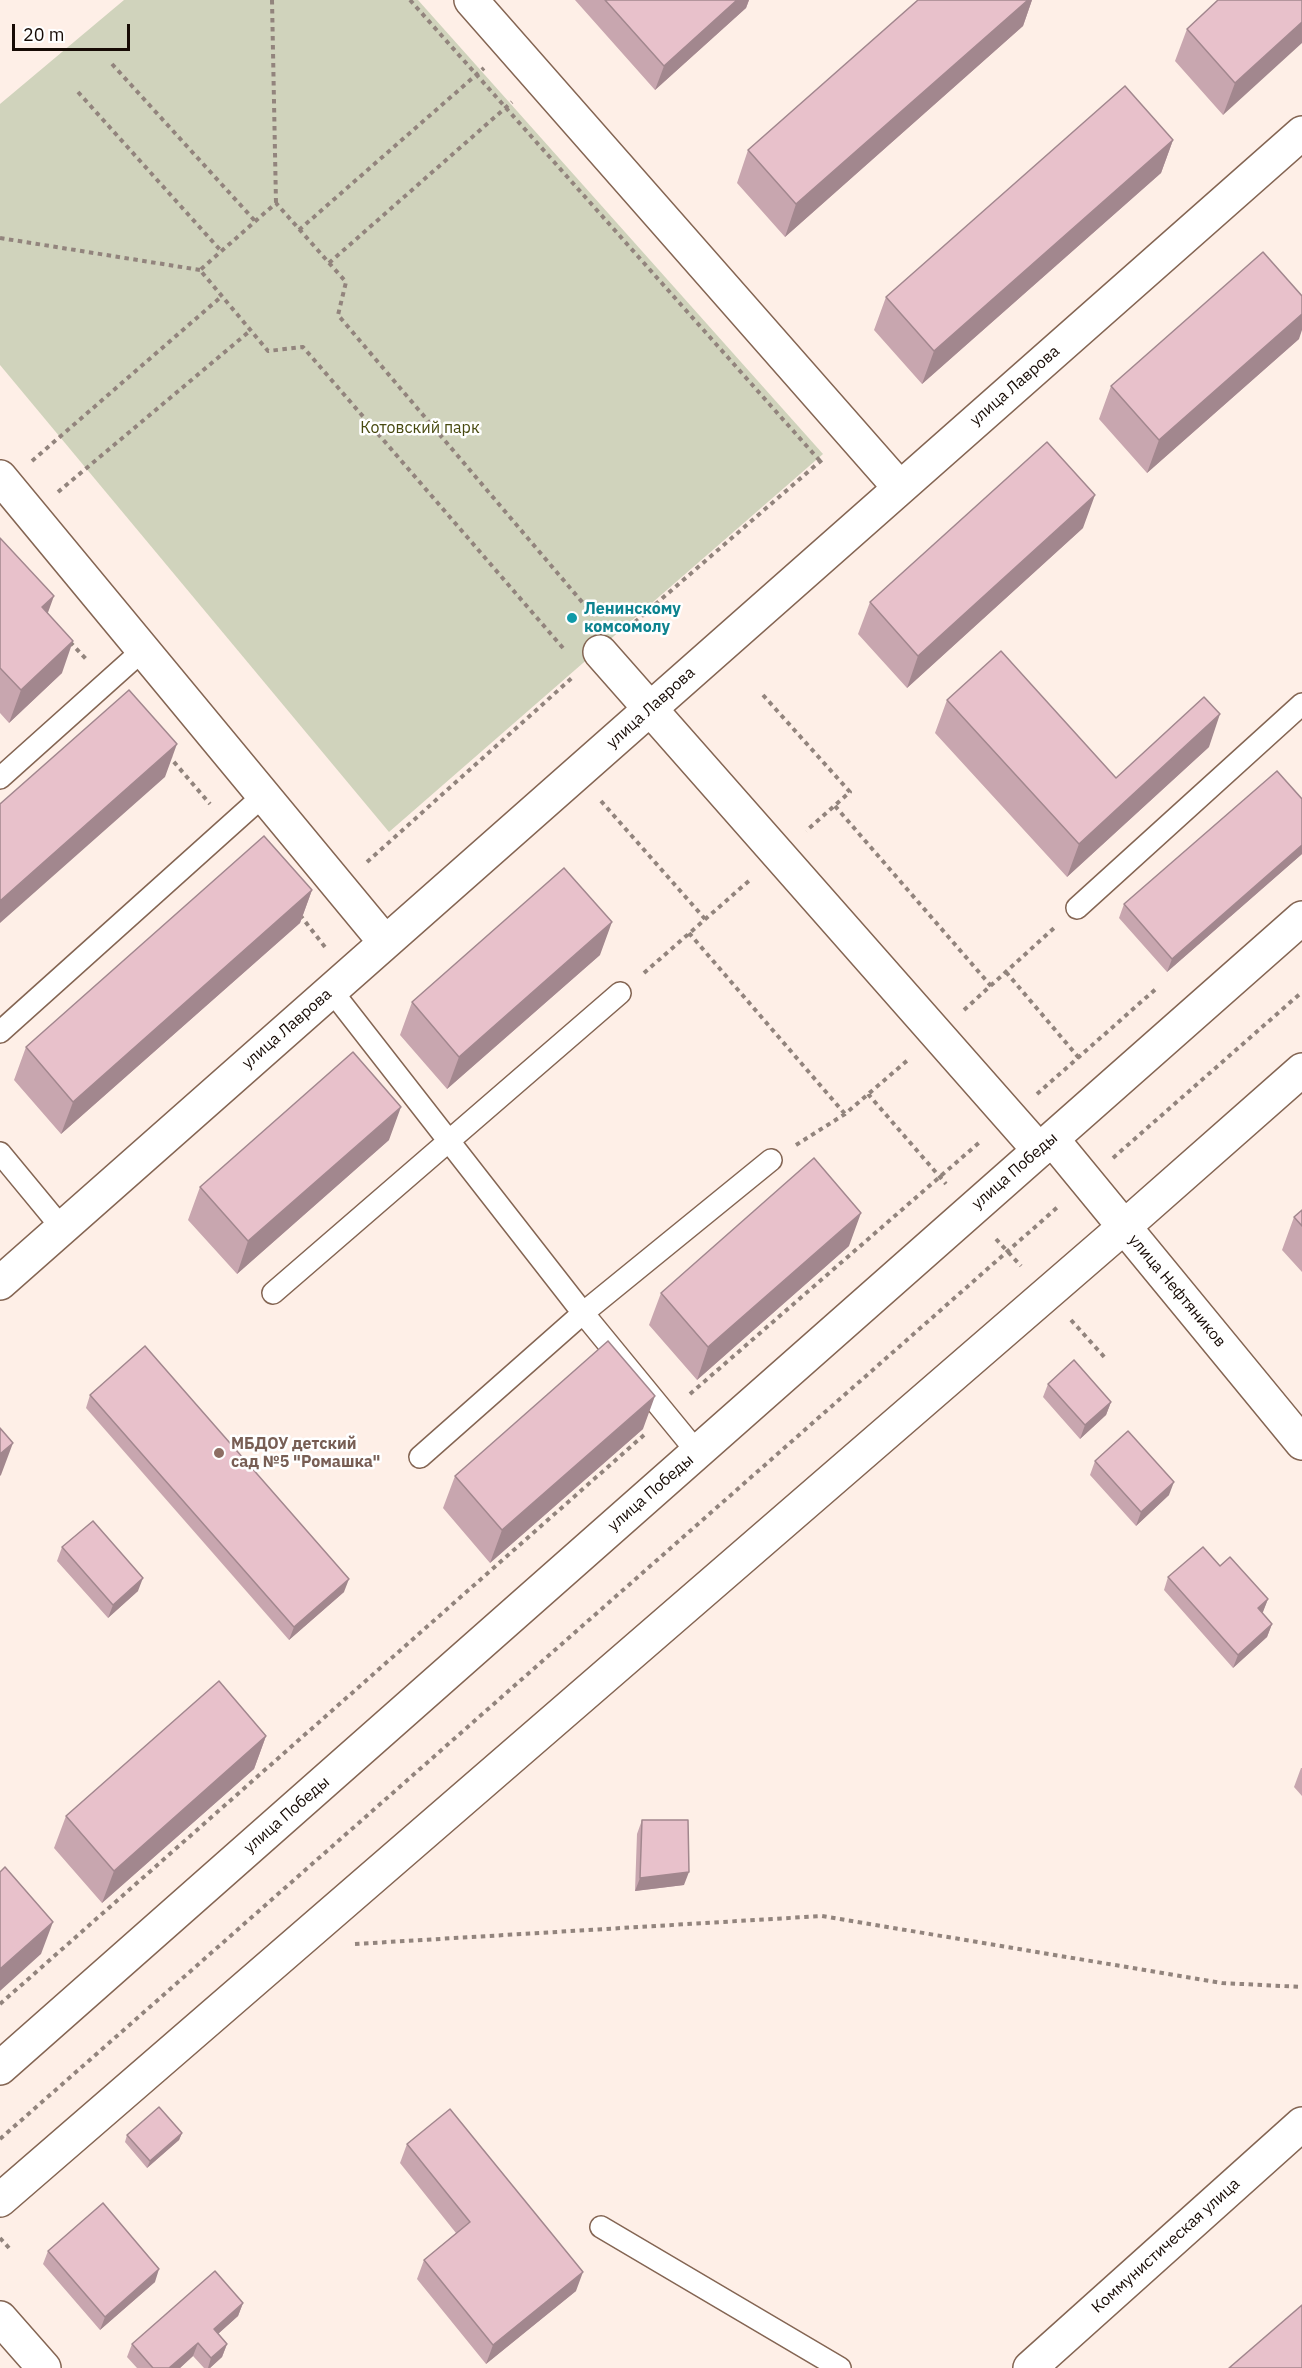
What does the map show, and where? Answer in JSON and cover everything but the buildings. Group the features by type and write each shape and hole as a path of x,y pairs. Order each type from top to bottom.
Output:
{"street":[{"path":"471,0 900,488"},
{"name":"улица Лаврова","path":"0,1283 1302,133"},
{"path":"3,480 385,942"},
{"name":"улица Нефтяников","path":"599,637 650,708 1010,1117 1087,1181 1302,1443"},
{"name":"улица Победы","path":"0,2068 1302,918"},
{"path":"0,2200 1124,1227 1302,1070"},
{"name":"Коммунистическая улица","path":"1030,2368 1302,2124"},
{"path":"0,2318 44,2368"}],"lane":[{"path":"0,778 143,650"},
{"path":"1077,908 1302,704"},
{"path":"0,1032 264,795"},
{"path":"340,983 449,1141 583,1313 697,1452"},
{"path":"273,1293 620,993"},
{"path":"0,1153 62,1228"},
{"path":"420,1456 583,1313 771,1160"},
{"path":"601,2227 840,2368"}],"path":[{"path":"272,0 276,203 346,282 338,315 599,637"},
{"path":"410,0 820,461"},
{"path":"299,230 511,45"},
{"path":"112,64 256,222"},
{"path":"329,263 540,78"},
{"path":"78,92 222,252"},
{"path":"200,270 276,203"},
{"path":"0,238 200,270 268,351 303,347 566,651"},
{"path":"3,480 222,296"},
{"path":"32,515 250,330"},
{"path":"69,641 108,682"},
{"path":"620,993 850,792 764,695"},
{"path":"160,746 229,827"},
{"path":"577,773 705,919"},
{"path":"835,806 991,986"},
{"path":"296,910 340,983"},
{"path":"689,933 845,1114"},
{"path":"1006,972 1079,1058"},
{"path":"0,2004 667,1415 1158,987"},
{"path":"0,2139 1302,992"},
{"path":"353,1944 822,1916 1222,1983 1302,1987"},
{"path":"0,2238 9,2248"}],"green space":[{"name":"Котовский парк","path":"124,0 418,0 823,454 389,832 0,365 0,104"}],"place":[{"name":"Ленинскому комсомолу","path":"572,618"},
{"name":"МБДОУ детский сад №5 \"Ромашка\"","path":"219,1453"}]}
